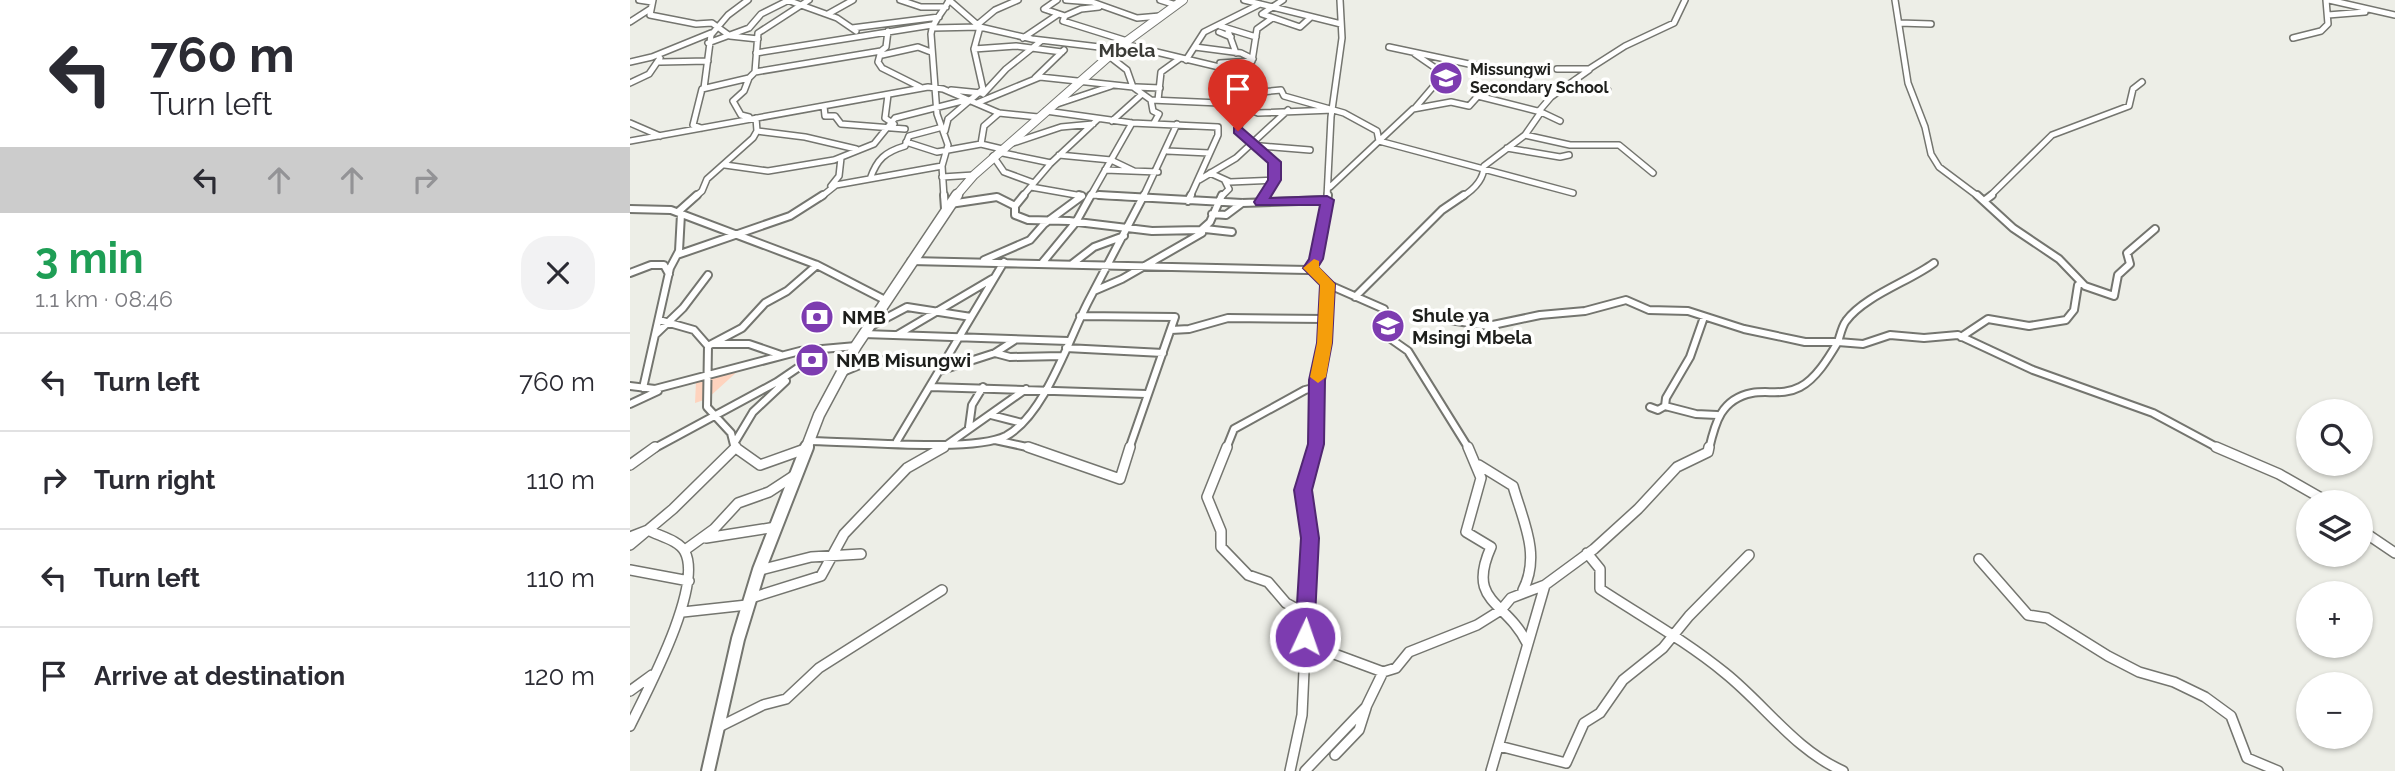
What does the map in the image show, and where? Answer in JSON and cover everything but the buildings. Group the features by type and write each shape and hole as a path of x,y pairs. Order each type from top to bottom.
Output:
{"highway":[{"path":"708,771 759,570 807,445 839,374 856,345 947,207 974,175 1119,47 1179,2"}],"street":[{"path":"639,0 652,1 650,12"},
{"path":"630,62 662,54 711,33 748,0"},
{"path":"708,43 749,28 761,14 788,0 828,14 862,36"},
{"path":"630,20 650,12 719,26 730,36 758,36 809,0"},
{"path":"828,14 853,0"},
{"path":"978,26 949,0 932,26 931,52 940,88 936,106 946,151 942,177 947,207 997,197 1013,204"},
{"path":"989,108 983,96 984,83 974,48 978,26 1001,6 1018,0"},
{"path":"1057,0 1044,9 1065,16 1081,9 1103,7"},
{"path":"1066,0 1090,1 1137,18 1160,16"},
{"path":"1160,0 1179,2"},
{"path":"1244,0 1341,24"},
{"path":"1283,0 1262,14 1300,27 1311,17"},
{"path":"1311,268 1316,259 1330,188 1333,109 1341,24 1340,0"},
{"path":"1355,297 1442,210 1471,191 1485,172 1484,166 1525,135 1540,111 1566,87 1625,46 1674,23 1685,0"},
{"path":"1895,0 1908,83 1925,127 1931,154 1947,175 1984,201 2013,228 2059,259 2082,283 2114,296 2118,275 2130,264 2127,253 2155,229"},
{"path":"2293,38 2321,31 2328,24 2328,0 2374,13"},
{"path":"905,1 921,7 946,7"},
{"path":"1219,29 1260,4"},
{"path":"1023,38 1058,15"},
{"path":"2328,15 2395,15"},
{"path":"1065,16 1063,21 1119,47 1134,87 1141,95 1154,100 1242,103 1268,91"},
{"path":"852,28 939,17"},
{"path":"1204,65 1250,62 1253,59 1258,27 1271,19"},
{"path":"1899,23 1931,24"},
{"path":"756,53 888,31 932,26 978,26 1023,38 1119,47 1229,68 1240,72 1248,91 1242,103 1237,128 1275,162 1275,180 1260,202"},
{"path":"749,28 758,36"},
{"path":"1219,29 1231,37"},
{"path":"1230,29 1236,52"},
{"path":"1140,123 1153,111 1154,100 1160,88 1161,72 1182,60 1195,47 1204,32 1230,29 1256,37"},
{"path":"888,31 886,47 878,62 882,68 922,88"},
{"path":"702,128 694,125 711,71 708,43 711,33"},
{"path":"755,72 758,36"},
{"path":"1004,47 1013,36"},
{"path":"870,179 875,161 889,149 942,130 948,119 983,96 1041,40"},
{"path":"630,141 922,88 940,88 983,96 1006,93 1033,79 1069,44"},
{"path":"768,116 743,117 733,101 744,91 749,78 755,72 920,47 931,52"},
{"path":"974,48 1004,47 1062,52"},
{"path":"1195,47 1236,52 1253,59"},
{"path":"1389,47 1483,67"},
{"path":"1330,188 1413,109 1444,74 1412,51"},
{"path":"630,83 649,74 660,62 662,54"},
{"path":"660,62 708,61"},
{"path":"1216,102 1227,84 1229,68"},
{"path":"1556,69 1589,69"},
{"path":"705,88 749,78"},
{"path":"1033,79 1160,88"},
{"path":"1984,201 2027,162 2045,140 2079,122 2102,118 2111,109 2129,106 2133,89 2142,82"},
{"path":"1045,112 1073,97 1086,98 1111,86"},
{"path":"1566,87 1608,91"},
{"path":"940,88 999,113 1045,112 1096,121"},
{"path":"1248,91 1280,90 1282,96 1314,101 1371,127 1377,131 1379,141"},
{"path":"1314,101 1335,94"},
{"path":"888,95 885,118 889,125"},
{"path":"1112,121 1141,95"},
{"path":"1413,109 1451,102 1469,106 1478,96 1540,111 1560,121"},
{"path":"1271,112 1293,97"},
{"path":"725,165 768,171 841,158 876,143 895,118 936,106 971,102"},
{"path":"1242,103 1251,112 1333,109"},
{"path":"824,106 825,116 835,116 841,124 889,125 905,129 905,142"},
{"path":"1199,180 1239,156 1288,110"},
{"path":"1153,111 1159,114 1154,123"},
{"path":"981,144 984,126 999,113"},
{"path":"643,388 675,257 680,213 702,191 707,179 725,165 757,131 756,118"},
{"path":"1013,204 1021,199 1052,160 1096,121"},
{"path":"1000,151 1061,127 1096,121 1218,127 1192,201"},
{"path":"630,123 660,136"},
{"path":"1043,262 1076,222 1132,123"},
{"path":"710,345 707,407 731,432 735,445 760,465 807,445 897,441 949,443 994,440 1006,436 1021,423 1045,389 1080,316 1158,172 1177,124"},
{"path":"757,131 805,137 862,149 889,149"},
{"path":"1525,135 1570,145 1619,145 1653,173"},
{"path":"1379,141 1450,158 1485,172 1573,193"},
{"path":"905,142 946,151 981,144 1000,151 1052,160 1113,159 1134,171"},
{"path":"1260,146 1310,150"},
{"path":"1267,153 1288,148"},
{"path":"1507,148 1560,157 1569,155"},
{"path":"1000,151 1000,169 1033,185 1082,196 1192,201 1214,207 1226,215 1242,203"},
{"path":"1167,151 1207,152"},
{"path":"839,182 841,158"},
{"path":"630,273 802,211 839,182 942,166"},
{"path":"1203,169 1225,181 1275,180"},
{"path":"1104,170 1158,172"},
{"path":"942,177 974,175"},
{"path":"1094,291 1122,281 1167,250 1207,230 1214,207 1222,193 1229,189 1225,181"},
{"path":"983,261 1027,241 1082,196"},
{"path":"1214,207 1242,203 1327,200"},
{"path":"1013,204 1014,213 1020,218 1076,222 1126,232 1232,232"},
{"path":"630,209 657,208 680,213 817,265 885,300"},
{"path":"1072,264 1094,247 1126,232"},
{"path":"910,261 1043,262 1288,271 1311,268"},
{"path":"897,441 1004,262"},
{"path":"1650,407 1658,410 1665,406 1696,414 1717,415 1751,393 1785,393 1806,383 1838,342 1846,321 1892,285 1917,276 1934,263"},
{"path":"651,265 662,264 669,275"},
{"path":"710,345 742,328 765,303 787,291 817,265"},
{"path":"1311,268 1327,284 1384,309"},
{"path":"655,335 670,323 708,275"},
{"path":"896,336 993,279"},
{"path":"1961,337 1988,319 2029,326 2066,320 2074,310 2078,285 2082,283"},
{"path":"1290,771 1302,715 1310,538 1303,490 1316,444 1317,387 1326,319 1327,284"},
{"path":"1450,320 1488,326 1540,315 1585,311 1626,300 1649,310 1688,311 1805,342 1863,344 1889,335 1924,338 1948,334 1961,337 2033,370 2152,413 2231,455 2279,474 2307,490"},
{"path":"865,331 902,307 971,317"},
{"path":"994,440 1041,450 1120,479 1146,394 1175,317 1080,316"},
{"path":"1665,406 1666,398 1690,357 1704,317"},
{"path":"1171,330 1189,329 1228,318 1326,319"},
{"path":"659,320 694,330 710,345 749,344 782,355"},
{"path":"865,331 896,336 1015,340 1065,348 1163,353"},
{"path":"1388,337 1408,351 1443,412 1466,441 1481,478 1466,532 1491,547 1481,572 1492,603 1511,616 1522,629 1527,643"},
{"path":"939,371 995,352 1015,340"},
{"path":"630,386 668,386 782,355 856,345"},
{"path":"995,352 1010,357 1065,348"},
{"path":"630,545 735,445 753,412 793,374 825,349"},
{"path":"839,374 872,360 945,362"},
{"path":"630,475 632,460 712,413 793,374"},
{"path":"630,404 668,386"},
{"path":"930,387 1026,388 1146,394"},
{"path":"969,426 972,405 982,387"},
{"path":"1306,614 1286,603 1268,582 1248,575 1221,547 1221,531 1212,515 1207,497 1228,442 1239,424 1317,387"},
{"path":"683,612 749,602 820,577 830,555 852,524 907,468 930,457 969,426 990,415 1013,395 1026,388"},
{"path":"990,415 1009,417 1021,423"},
{"path":"1335,755 1359,730 1366,707 1383,672 1396,668 1409,652 1478,625 1501,610 1511,598 1524,590 1545,584 1587,553 1638,509 1677,467 1708,452 1717,415"},
{"path":"1471,457 1483,469 1501,476 1504,483 1513,486 1523,525 1531,538 1532,572 1524,590"},
{"path":"685,551 714,529 738,503 769,492 796,474"},
{"path":"695,541 776,527"},
{"path":"630,537 648,530"},
{"path":"630,726 683,612 689,581 689,562 685,551 648,530"},
{"path":"2373,538 2395,553"},
{"path":"1587,553 1600,569 1600,589 1724,672 1770,718 1820,761 1843,771"},
{"path":"759,570 830,555 861,554"},
{"path":"1499,746 1566,764 1584,723 1600,713 1623,680 1672,638 1689,616 1749,555"},
{"path":"1979,559 2028,615 2047,618 2139,672 2174,682 2206,697 2231,716 2247,758 2278,771"},
{"path":"630,570 689,581"},
{"path":"1491,771 1545,584"},
{"path":"721,726 763,705 786,699 819,668 942,590"},
{"path":"1329,652 1353,663 1374,665 1383,672"},
{"path":"630,691 653,675"},
{"path":"1305,771 1366,707"}],"shaded area":[{"path":"739,370 707,399 695,403 696,382"}],"slow traffic":[{"path":"1314,264 1311,268 1327,284 1324,343 1318,377"}],"place":[{"name":"Missungwi Secondary School","path":"1446,78"},
{"name":"NMB","path":"817,317"},
{"name":"Shule ya Msingi Mbela","path":"1388,326"},
{"name":"NMB Misungwi","path":"812,360"}],"district":[{"name":"Mbela","path":"1127,50"}],"route":[{"path":"1238,131 1260,146 1275,162 1275,180 1265,190 1260,202 1304,203 1327,200 1316,259 1311,268 1327,284 1324,343 1317,380 1316,444 1303,490 1310,531 1305,637"}]}
